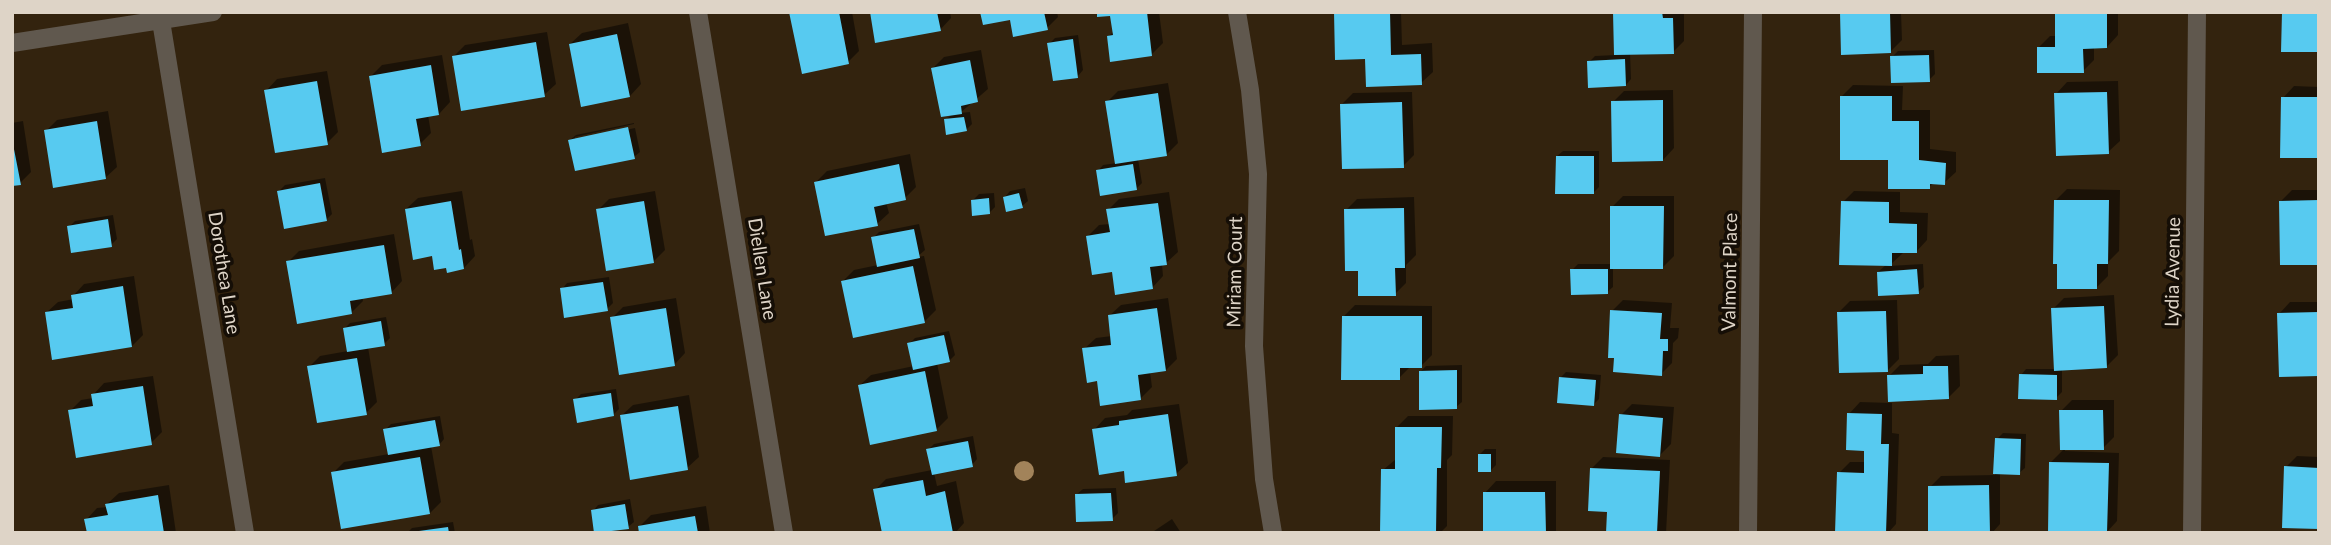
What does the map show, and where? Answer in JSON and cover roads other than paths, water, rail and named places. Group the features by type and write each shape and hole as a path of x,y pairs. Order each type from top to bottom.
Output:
{"street":[{"path":"12,43 213,12"},
{"name":"Diellen Lane","path":"698,12 784,533"},
{"name":"Miriam Court","path":"1237,12 1250,90 1258,174 1254,346 1264,480 1273,533"},
{"name":"Valmont Place","path":"1748,533 1754,12"},
{"name":"Lydia Avenue","path":"2192,533 2197,12"},
{"name":"Dorothea Lane","path":"161,21 245,533"}]}
